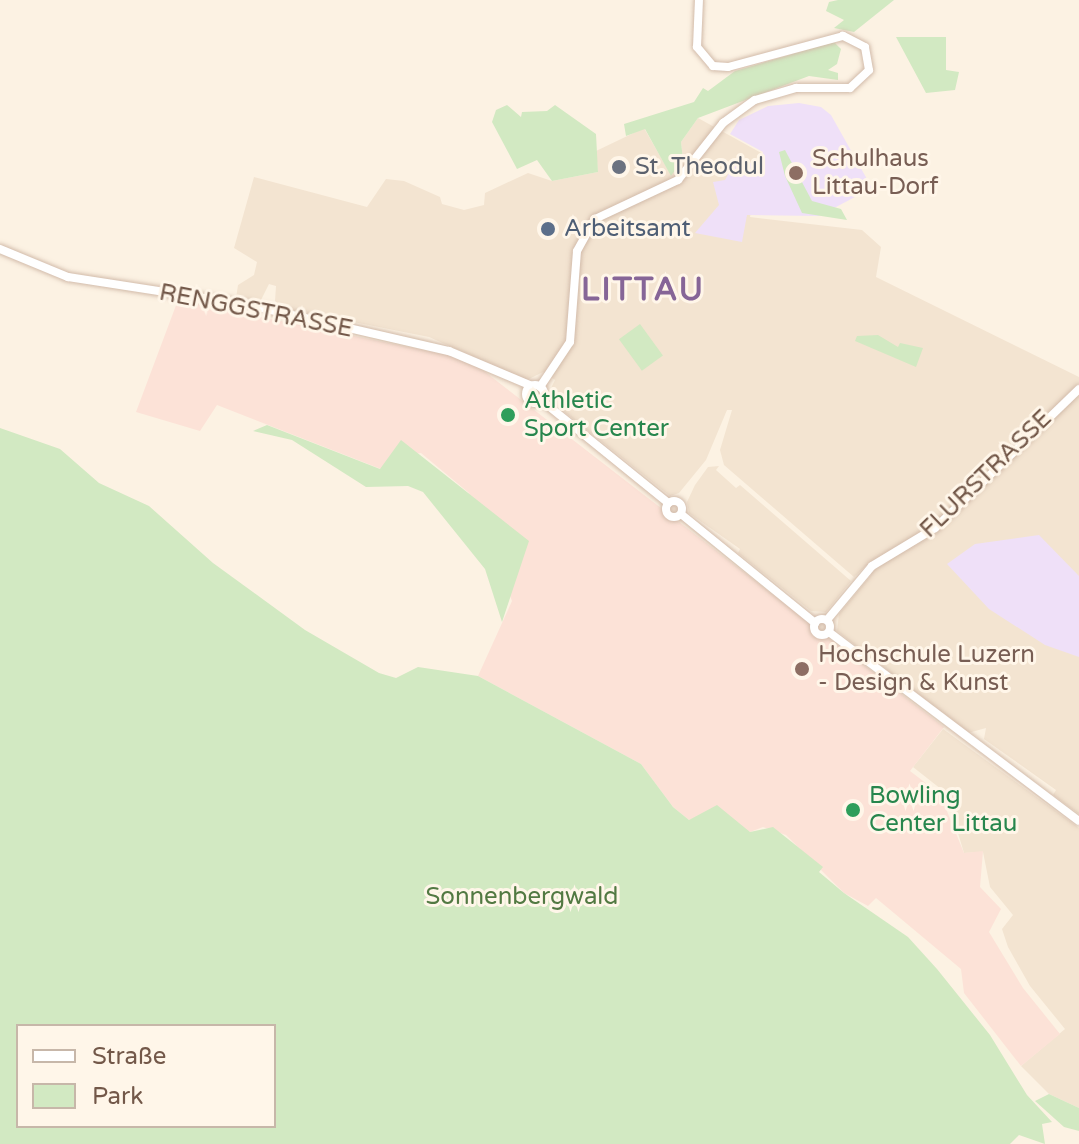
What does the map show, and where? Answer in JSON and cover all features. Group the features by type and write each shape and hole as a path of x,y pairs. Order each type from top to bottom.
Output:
{"main road":[{"path":"541,400 532,403 526,396 570,342 577,251 584,233 609,209 681,177 723,123 751,102 796,88 850,88 869,70 865,47 843,36 732,66 713,66 697,47 699,0"},
{"name":"RENGGSTRASSE","path":"0,249 56,274 258,307 449,351 536,387"},
{"name":"RENGGSTRASSE","path":"510,378 526,396"},
{"path":"536,387 541,400 668,503 669,515 681,514 815,623 817,634 829,632"},
{"name":"FLURSTRASSE","path":"827,620 872,566 935,528 1077,390"},
{"path":"815,623 827,620 829,632 1079,821"}],"shaded area":[{"name":"Schulhaus Littau-Dorf","path":"799,103 821,107 831,115 872,188 819,216 747,215 742,242 695,233 719,205 713,182 725,180 738,157 756,166 763,152 730,134 739,120 768,106"},
{"path":"698,118 765,155 750,217 862,230 881,247 876,277 1079,377 1079,814 1053,795 1056,790 984,739 986,728 968,733 837,631 839,614 871,575 869,563 854,577 724,465 720,450 732,410 727,410 706,460 679,493 670,496 552,402 549,392 555,380 543,372 527,380 429,337 283,308 275,301 276,286 269,284 261,300 236,298 238,285 254,275 257,262 234,248 254,177 367,207 386,179 404,181 440,197 442,204 464,210 484,205 485,193 528,173 552,181 598,172 596,151 644,128 671,175 683,159 681,142"},
{"path":"178,300 452,356 480,368 944,727 910,771 940,794 964,853 983,851 980,887 1001,909 989,932 1023,988 1060,1034 1021,1066 964,993 961,969 876,898 868,906 844,893 786,835 763,827 750,832 708,813 689,820 673,807 641,764 478,676 512,601 469,493 421,453 390,457 381,469 217,405 200,431 136,412"},
{"path":"719,466 716,470 736,488 740,485 851,581 826,612 811,611 738,553 740,549 689,513 687,502 695,485 708,467"},
{"path":"1039,535 1079,576 1079,657 1045,645 989,609 947,564 975,544"},
{"path":"943,729 1079,828 1079,1108 1049,1094 1021,1066 1065,1029 1030,986 1008,947 1002,929 1013,915 990,887 983,852 964,853 946,793 913,767"}],"green space":[{"path":"894,0 854,32 834,28 844,20 826,11 829,2"},
{"path":"896,37 946,37 946,70 959,72 955,90 926,93"},
{"path":"834,42 841,49 837,64 828,70 838,73 838,80 809,76 698,118 681,142 683,159 671,176 645,129 626,136 624,124 694,102 703,88 708,91 735,71"},
{"path":"507,105 521,117 522,112 547,111 555,105 596,134 598,172 552,181 537,160 517,169 492,122 496,110"},
{"path":"785,150 812,201 841,209 847,220 802,213 785,176 779,152"},
{"path":"640,324 663,356 642,371 619,339"},
{"path":"878,335 898,347 900,343 923,348 916,367 855,341 857,336"},
{"path":"267,425 380,469 401,440 529,541 502,622 485,569 423,492 408,486 366,487 292,440 253,431"},
{"name":"Sonnenbergwald","path":"0,428 60,449 99,483 149,506 213,563 305,630 379,673 396,678 418,667 478,676 641,764 673,807 689,820 717,805 750,832 773,827 823,867 819,872 844,893 908,937 990,1035 1027,1095 1052,1122 1042,1124 1045,1144 1019,1135 1010,1144 0,1144"},
{"path":"1049,1094 1079,1108 1079,1131 1064,1127 1035,1101"}],"place":[{"name":"St. Theodul","path":"619,167"},
{"name":"Schulhaus Littau-Dorf","path":"796,173"},
{"name":"Arbeitsamt","path":"548,229"},
{"name":"Athletic Sport Center","path":"508,415"},
{"name":"Hochschule Luzern - Design & Kunst","path":"802,669"},
{"name":"Bowling Center Littau","path":"853,810"}],"district":[{"name":"LITTAU","path":"643,290"}]}
